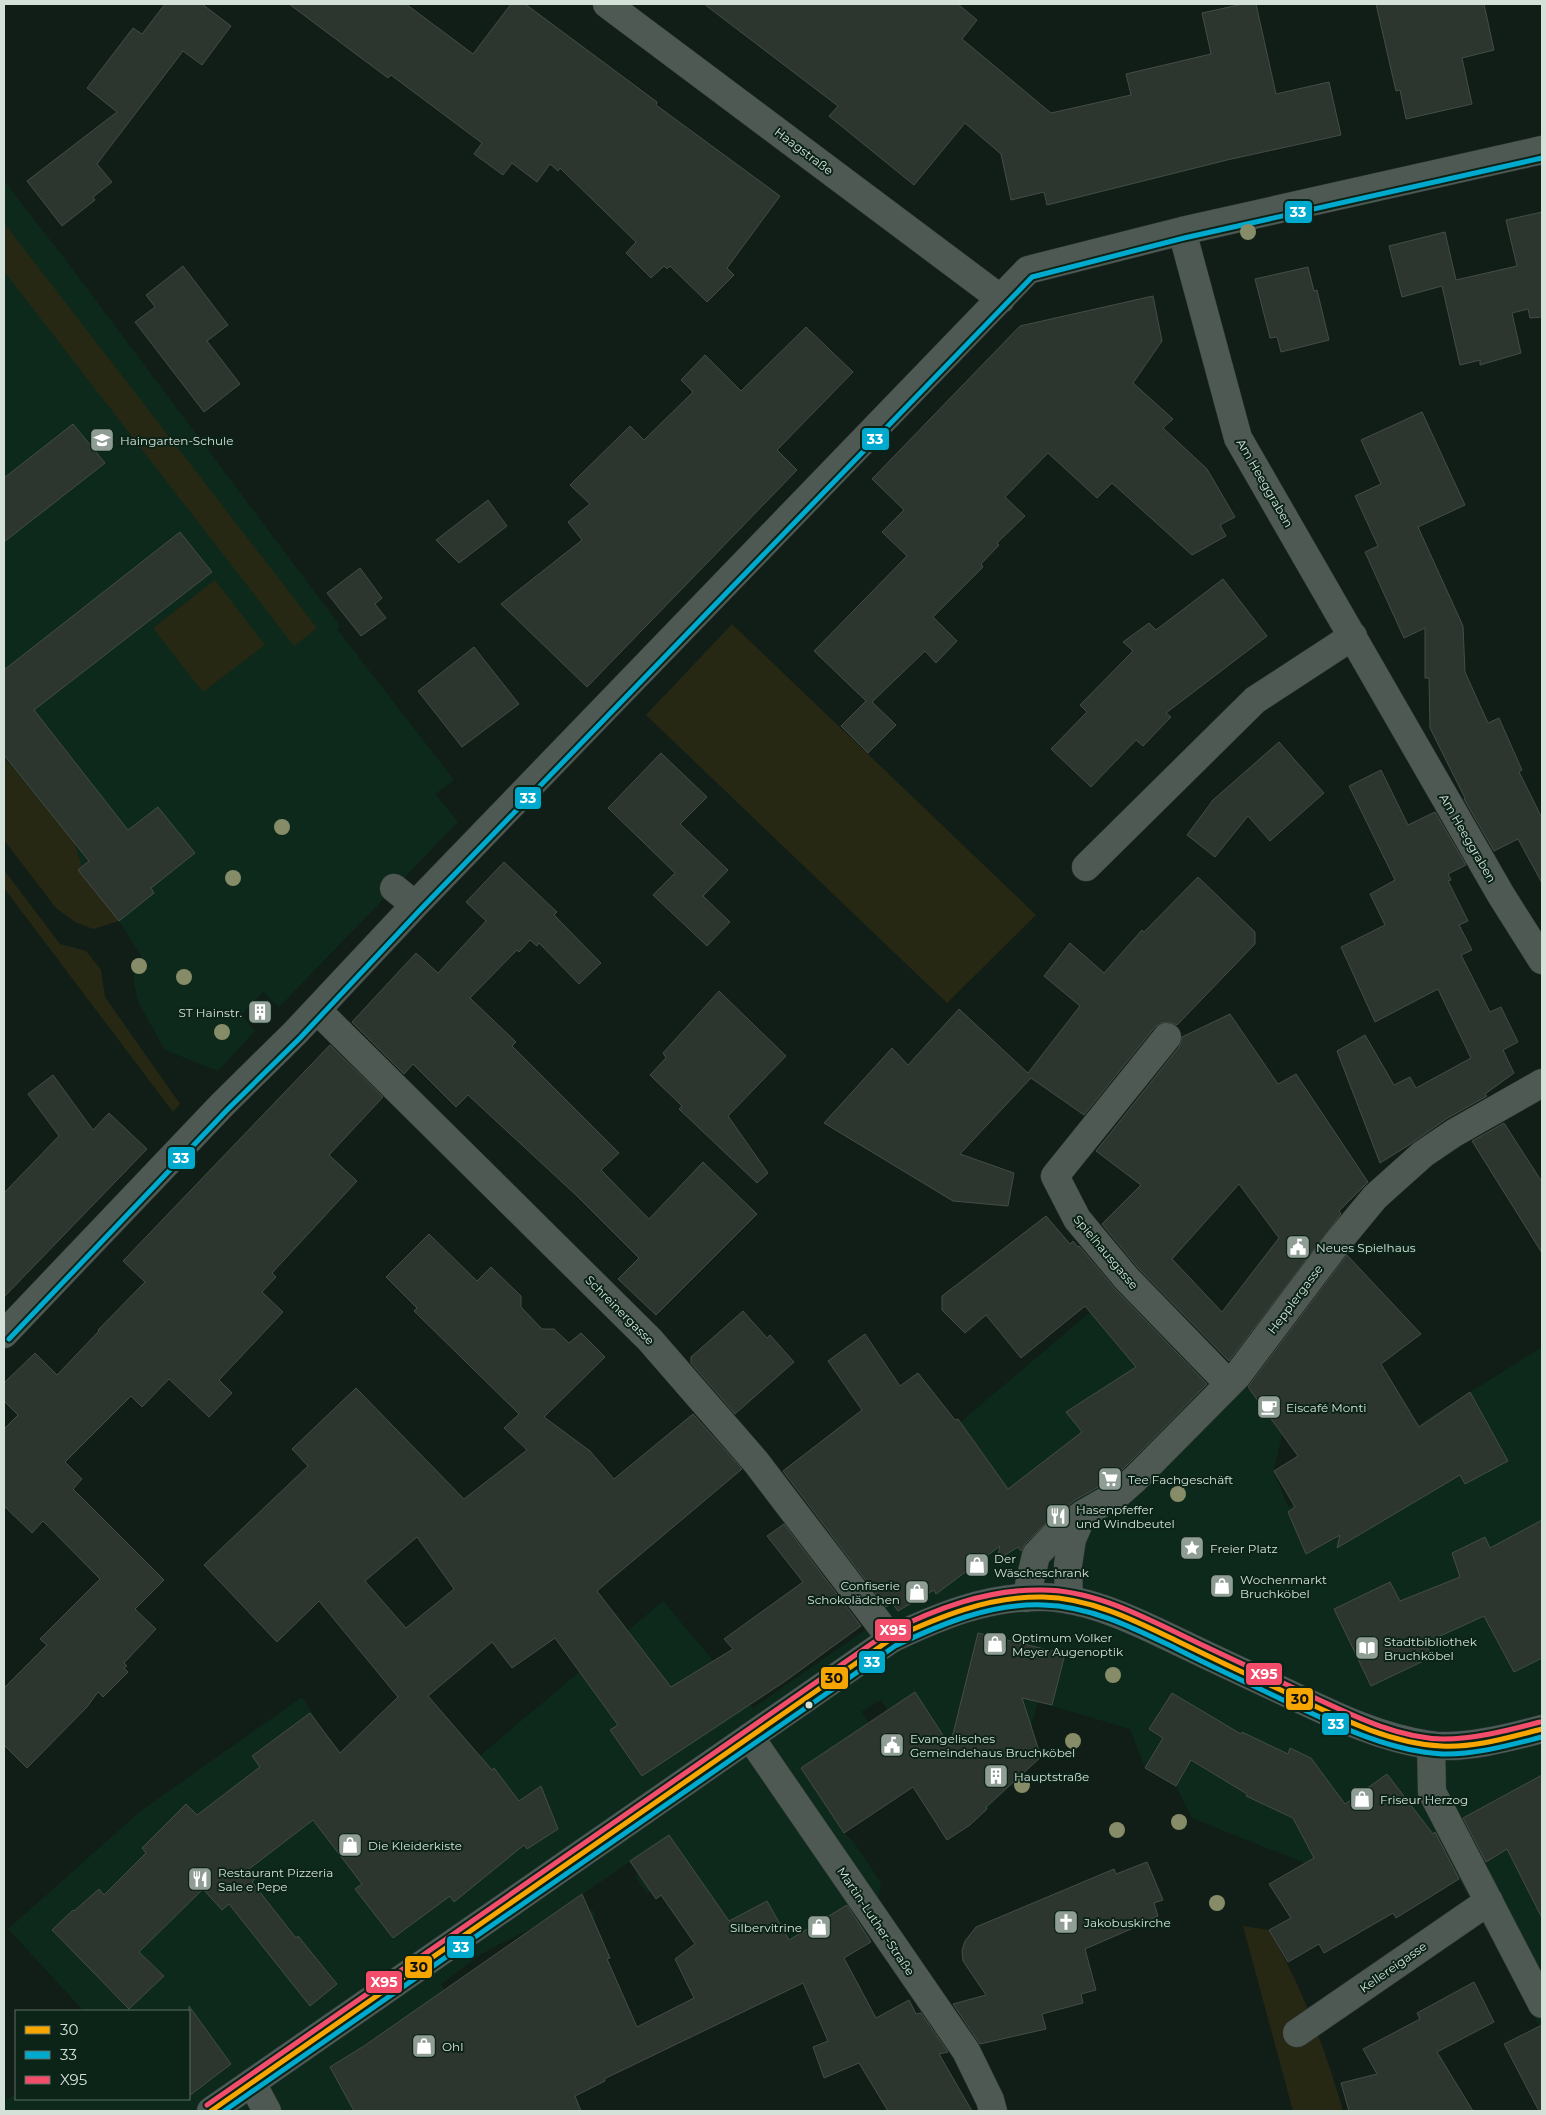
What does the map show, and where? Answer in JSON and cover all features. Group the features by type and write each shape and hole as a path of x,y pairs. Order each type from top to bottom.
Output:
{"main road":[{"path":"211,2111 891,1639 959,1609 1010,1599 1043,1597 1069,1600 1090,1606 1154,1630 1358,1726 1431,1745 1471,1744 1514,1737 1542,1729"}],"street":[{"name":"Haagstraße","path":"607,4 1001,299"},
{"path":"4,1334 223,1104 317,1010 1028,270 1182,231 1542,150"},
{"name":"Am Heeggraben","path":"1182,231 1238,438 1501,894 1542,960"},
{"path":"1086,867 1255,700 1353,636"},
{"path":"394,888 416,905"},
{"name":"Schreinergasse","path":"317,1010 650,1340 756,1462 891,1639"},
{"name":"Spielhausgasse","path":"1166,1037 1055,1176 1077,1219 1127,1279 1229,1384"},
{"name":"Hepplergasse","path":"1026,1598 1036,1555 1056,1534 1083,1514 1118,1494 1134,1480 1237,1376 1374,1197 1423,1154 1454,1133 1542,1083"},
{"path":"1069,1600 1068,1564 1072,1539 1083,1514"},
{"name":"Martin-Luther-Straße","path":"750,1737 966,2051 990,2100 993,2111"},
{"path":"1431,1745 1432,1792 1542,2004"},
{"name":"Kellereigasse","path":"1297,2033 1489,1901"},
{"path":"252,2083 268,2111"}],"shaded area":[{"name":"Haingarten-Schule","path":"4,181 61,254 340,626 337,629 454,780 435,794 458,822 279,1007 263,992 241,1015 255,1031 218,1071 165,1050 138,1002 134,983 134,966 142,957 119,921 78,870 4,757"},
{"path":"4,223 317,628 294,646 4,271"},
{"path":"215,580 265,645 203,692 153,628"},
{"path":"732,624 1036,915 947,1003 646,715"},
{"path":"4,757 74,842 82,867 79,870 119,921 93,929 75,922 56,908 4,840"},
{"path":"4,870 60,944 86,951 101,970 105,997 180,1104 173,1112 4,888"},
{"path":"1121,1286 1252,1392 1282,1434 1274,1471 1288,1507 1542,1347 1542,2031 1459,1879 1424,1825 1345,1879 1192,1818 1176,1786 1145,1768 1130,1729 1038,1702 1017,1779 987,1809 969,1776 915,1692 888,1711 881,1700 861,1712 869,1723 802,1768 844,1833 853,1841 881,1883 871,1942 812,1978 724,2022 704,1983 690,1990 675,1960 693,1951 695,1944 662,1896 656,1899 651,1892 647,1893 635,1876 638,1873 629,1862 576,1899 587,1904 590,1911 593,1910 596,1917 593,1918 610,1958 562,1983 536,1926 481,1954 441,1984 480,2040 521,2111 4,2111 4,2101 15,2095 15,2100 190,2100 190,2010 83,2010 8,1929 142,1810 302,1697 366,1798 449,1782 663,1601 753,1708 871,1626 812,1548"},
{"path":"1243,1926 1269,1930 1281,1952 1312,2018 1343,2111 1293,2111"}],"building":[{"path":"165,4 202,4 231,26 202,65 183,51 97,164 112,182 93,197 95,200 62,226 27,181 117,112 87,88 133,28 142,34"},
{"path":"289,4 406,4 473,54 511,4 525,4 657,102 656,105 780,196 727,268 734,275 707,302 670,266 667,269 664,266 651,278 626,253 636,242 560,168 558,171 550,164 537,182 512,163 503,175 474,154 482,143 391,75 388,78"},
{"path":"704,4 958,4 977,20 962,39 1051,113 1131,95 1126,74 1211,54 1202,13 1243,4 1256,4 1276,94 1329,82 1341,135 1227,160 1047,205 1044,192 1011,200 1001,154 965,123 914,185 829,116 838,106"},
{"path":"1376,4 1484,4 1494,50 1462,58 1472,104 1406,119 1400,90 1396,91"},
{"path":"1542,212 1542,317 1530,318 1528,309 1512,313 1521,353 1480,365 1480,360 1460,365 1442,286 1402,297 1389,246 1445,232 1456,280 1517,266 1506,220"},
{"path":"183,266 228,325 207,341 240,384 204,412 135,322 155,307 146,295"},
{"path":"1308,267 1314,291 1317,290 1329,340 1281,352 1277,337 1270,338 1255,279"},
{"path":"1153,296 1162,341 1133,383 1173,419 1163,428 1207,469 1235,517 1220,525 1226,536 1192,555 1112,483 1097,498 1048,453 1005,497 1025,516 997,543 999,545 981,564 983,567 933,617 957,641 936,663 925,651 872,702 896,725 868,753 841,726 866,701 814,651 907,556 882,532 904,510 872,479 1020,326"},
{"path":"806,327 853,372 777,450 797,470 587,687 501,604 582,540 568,522 590,504 570,485 630,426 644,440 693,392 681,380 705,355 741,391"},
{"path":"1422,412 1465,505 1418,527 1463,626 1465,672 1488,723 1499,718 1522,770 1519,772 1542,818 1542,883 1518,839 1494,851 1464,799 1430,728 1429,678 1425,678 1425,628 1404,638 1365,552 1378,546 1355,496 1381,484 1361,440"},
{"path":"73,424 105,463 4,542 4,478"},
{"path":"488,500 507,526 459,563 436,540"},
{"path":"180,532 212,572 34,710 128,830 158,807 195,853 151,888 154,893 119,921 78,870 89,861 4,755 4,670"},
{"path":"360,568 382,598 375,604 386,618 361,636 327,593"},
{"path":"1223,579 1267,636 1166,713 1171,717 1143,746 1136,740 1091,787 1051,749 1087,712 1080,705 1133,651 1123,642 1149,623 1156,630"},
{"path":"474,647 519,704 462,747 418,691"},
{"path":"1279,742 1324,793 1270,841 1248,816 1215,857 1187,835 1213,800"},
{"path":"661,753 707,797 680,824 728,870 703,896 730,922 707,946 653,895 675,873 608,808"},
{"path":"1381,770 1408,825 1435,812 1466,865 1448,874 1451,880 1448,881 1468,921 1459,925 1472,950 1461,955 1490,1012 1501,1007 1518,1042 1503,1050 1514,1073 1485,1094 1487,1096 1446,1119 1380,1163 1337,1051 1365,1035 1394,1085 1410,1077 1416,1088 1471,1058 1438,989 1375,1022 1341,947 1385,925 1370,894 1395,880 1349,786"},
{"path":"504,862 557,912 554,915 601,963 579,984 539,943 537,946 530,940 519,952 517,950 470,998 516,1042 512,1046 619,1153 601,1170 649,1219 703,1162 757,1214 656,1315 618,1279 639,1258 576,1195 468,1095 456,1107 413,1064 404,1074 352,1022 416,953 438,973 486,921 466,902"},
{"path":"1198,877 1255,932 1255,944 1177,1025 1169,1022 1161,1023 1155,1027 1084,1115 1031,1078 960,1154 1014,1173 1008,1206 953,1201 824,1123 892,1048 908,1065 959,1009 1028,1073 1080,1006 1044,976 1070,943 1104,973 1142,930 1144,932"},
{"path":"719,991 786,1056 728,1116 768,1173 757,1183 679,1109 682,1106 650,1075 666,1058 663,1053"},
{"path":"1230,1014 1278,1084 1296,1074 1368,1182 1339,1211 1341,1214 1229,1361 1139,1269 1102,1224 1141,1185 1096,1151 1179,1047 1182,1037","holes":["1239,1184 1279,1238 1222,1312 1172,1259"]},
{"path":"330,1045 383,1097 329,1155 357,1181 272,1273 276,1277 262,1292 283,1312 219,1380 232,1393 209,1417 169,1379 142,1407 131,1396 65,1462 82,1479 73,1489 164,1580 135,1609 156,1629 124,1663 127,1666 124,1668 128,1672 103,1697 98,1692 87,1707 27,1768 4,1745 4,1688 47,1645 40,1639 100,1579 43,1521 32,1533 4,1506 4,1429 18,1415 4,1401 4,1383 35,1353 57,1375 145,1282 123,1261"},
{"path":"53,1075 93,1130 109,1113 147,1149 4,1297 4,1193 59,1136 28,1094"},
{"path":"1504,1123 1542,1182 1542,1253 1472,1141"},
{"path":"1046,1216 1070,1244 1073,1241 1079,1246 1116,1290 1207,1384 1123,1469 1109,1481 1075,1500 1047,1522 1025,1544 1021,1551 1018,1547 997,1560 1000,1546 936,1594 934,1590 898,1611 892,1603 886,1607 783,1471 862,1410 828,1361 865,1334 900,1386 918,1373 955,1420 958,1419 1008,1489 1082,1432 1066,1412 1136,1367 1085,1306 1021,1358 986,1315 965,1333 942,1310 942,1296"},
{"path":"429,1234 477,1281 491,1267 521,1296 521,1307 542,1329 554,1329 569,1343 581,1333 605,1357 544,1417 590,1451 614,1479 693,1414 742,1469 597,1591 671,1687 733,1649 724,1639 803,1582 767,1536 784,1524 861,1626 784,1682 642,1776 610,1730 618,1725 555,1638 512,1668 492,1642 428,1696 492,1770 494,1768 519,1801 541,1786 558,1829 527,1849 524,1845 454,1902 450,1896 393,1938 355,1889 362,1884 313,1820 249,1869 257,1877 252,1882 296,1938 298,1936 337,1984 310,2006 229,1904 222,1910 203,1889 139,1952 164,1976 129,2009 52,1930 99,1889 104,1895 146,1853 142,1848 186,1804 197,1815 260,1767 252,1756 310,1713 340,1753 398,1697 319,1601 277,1642 204,1565 308,1466 292,1449 356,1388 464,1499 527,1450 504,1428 519,1414 414,1311 417,1308 386,1277","holes":["417,1537 454,1589 406,1628 365,1581"]},
{"path":"1347,1255 1421,1334 1381,1364 1419,1427 1470,1392 1508,1461 1465,1484 1460,1475 1337,1548 1340,1535 1306,1554 1288,1512 1295,1507 1274,1471 1298,1456 1248,1387"},
{"path":"743,1311 767,1338 770,1335 794,1362 735,1414 691,1363 691,1357"},
{"path":"1542,1520 1542,1658 1514,1672 1484,1616 1425,1643 1432,1657 1371,1686 1334,1609 1390,1582 1400,1601 1460,1577 1452,1553 1485,1537 1490,1548"},
{"path":"978,1633 1065,1654 1052,1705 1022,1698 1041,1757 986,1807 987,1809 970,1825 947,1840 913,1787 844,1833 801,1768 915,1692 950,1746"},
{"path":"1172,1693 1241,1734 1242,1732 1288,1754 1290,1748 1311,1758 1345,1804 1387,1774 1433,1834 1435,1832 1459,1879 1396,1918 1393,1913 1324,1953 1319,1944 1288,1962 1269,1930 1291,1918 1269,1884 1314,1858 1293,1818 1246,1796 1247,1794 1191,1760 1176,1786 1145,1768 1163,1738 1149,1729"},
{"path":"1542,1775 1542,1918 1507,1849 1486,1862 1463,1818"},
{"path":"669,1835 729,1921 767,1901 789,1940 847,1905 871,1942 844,1958 876,2018 909,2000 916,2014 921,2013 948,2052 939,2054 972,2111 888,2111 859,2063 824,2078 813,2047 828,2041 803,1983 604,2079 605,2081 575,2096 581,2111 354,2111 330,2067 364,2046 582,1894 610,1958 607,1959 637,2027 694,1998 675,1959 695,1944 661,1895 656,1899 630,1861"},
{"name":"Jakobuskirche","path":"1147,1862 1163,1900 1154,1903 1158,1916 1085,1949 1096,1990 1081,1994 1083,2003 1042,2014 1046,2029 980,2044 953,2004 986,1995 963,1961 962,1950 965,1941 976,1927 1114,1869 1116,1874"},
{"path":"1474,1982 1494,2022 1437,2052 1473,2111 1349,2111 1341,2083 1377,2074 1363,2049 1420,2019 1417,2013"},
{"path":"189,2006 231,2064 190,2095 190,2010"},
{"path":"1542,2025 1542,2111 1539,2111 1504,2044"}],"transit line":[{"name":"33","path":"9,1339 228,1109 300,1038 420,910 1032,277 1184,238 1542,158"},
{"name":"X95","path":"207,2105 887,1633 924,1616 962,1602 1001,1593 1022,1591 1062,1591 1083,1595 1142,1616 1359,1718 1409,1735 1443,1739 1468,1737 1492,1734 1540,1722"},
{"name":"30","path":"211,2111 891,1639 965,1609 1003,1600 1043,1597 1078,1601 1095,1606 1144,1625 1341,1718 1400,1740 1441,1746 1467,1745 1542,1729"},
{"name":"33","path":"224,2111 895,1646 967,1616 1004,1607 1024,1605 1060,1606 1095,1614 1144,1633 1339,1726 1379,1741 1421,1752 1442,1754 1467,1753 1542,1737"}],"place":[{"name":"Haingarten-Schule","path":"102,440"},
{"name":"ST Hainstr.","path":"260,1012"},
{"name":"Neues Spielhaus","path":"1298,1247"},
{"name":"Eiscafé Monti","path":"1269,1407"},
{"name":"Tee Fachgeschäft","path":"1110,1479"},
{"name":"Hasenpfeffer und Windbeutel","path":"1058,1516"},
{"name":"Freier Platz","path":"1192,1548"},
{"name":"Der Wäscheschrank","path":"977,1565"},
{"name":"Wochenmarkt Bruchköbel","path":"1222,1586"},
{"name":"Confiserie Schokolädchen","path":"917,1592"},
{"name":"Optimum Volker Meyer Augenoptik","path":"995,1644"},
{"name":"Stadtbibliothek Bruchköbel","path":"1367,1648"},
{"name":"Evangelisches Gemeindehaus Bruchköbel","path":"892,1745"},
{"name":"Hauptstraße","path":"996,1776"},
{"name":"Friseur Herzog","path":"1362,1799"},
{"name":"Die Kleiderkiste","path":"350,1845"},
{"name":"Restaurant Pizzeria Sale e Pepe","path":"200,1879"},
{"name":"Jakobuskirche","path":"1066,1922"},
{"name":"Silbervitrine","path":"819,1927"},
{"name":"Ohl","path":"424,2046"}]}
